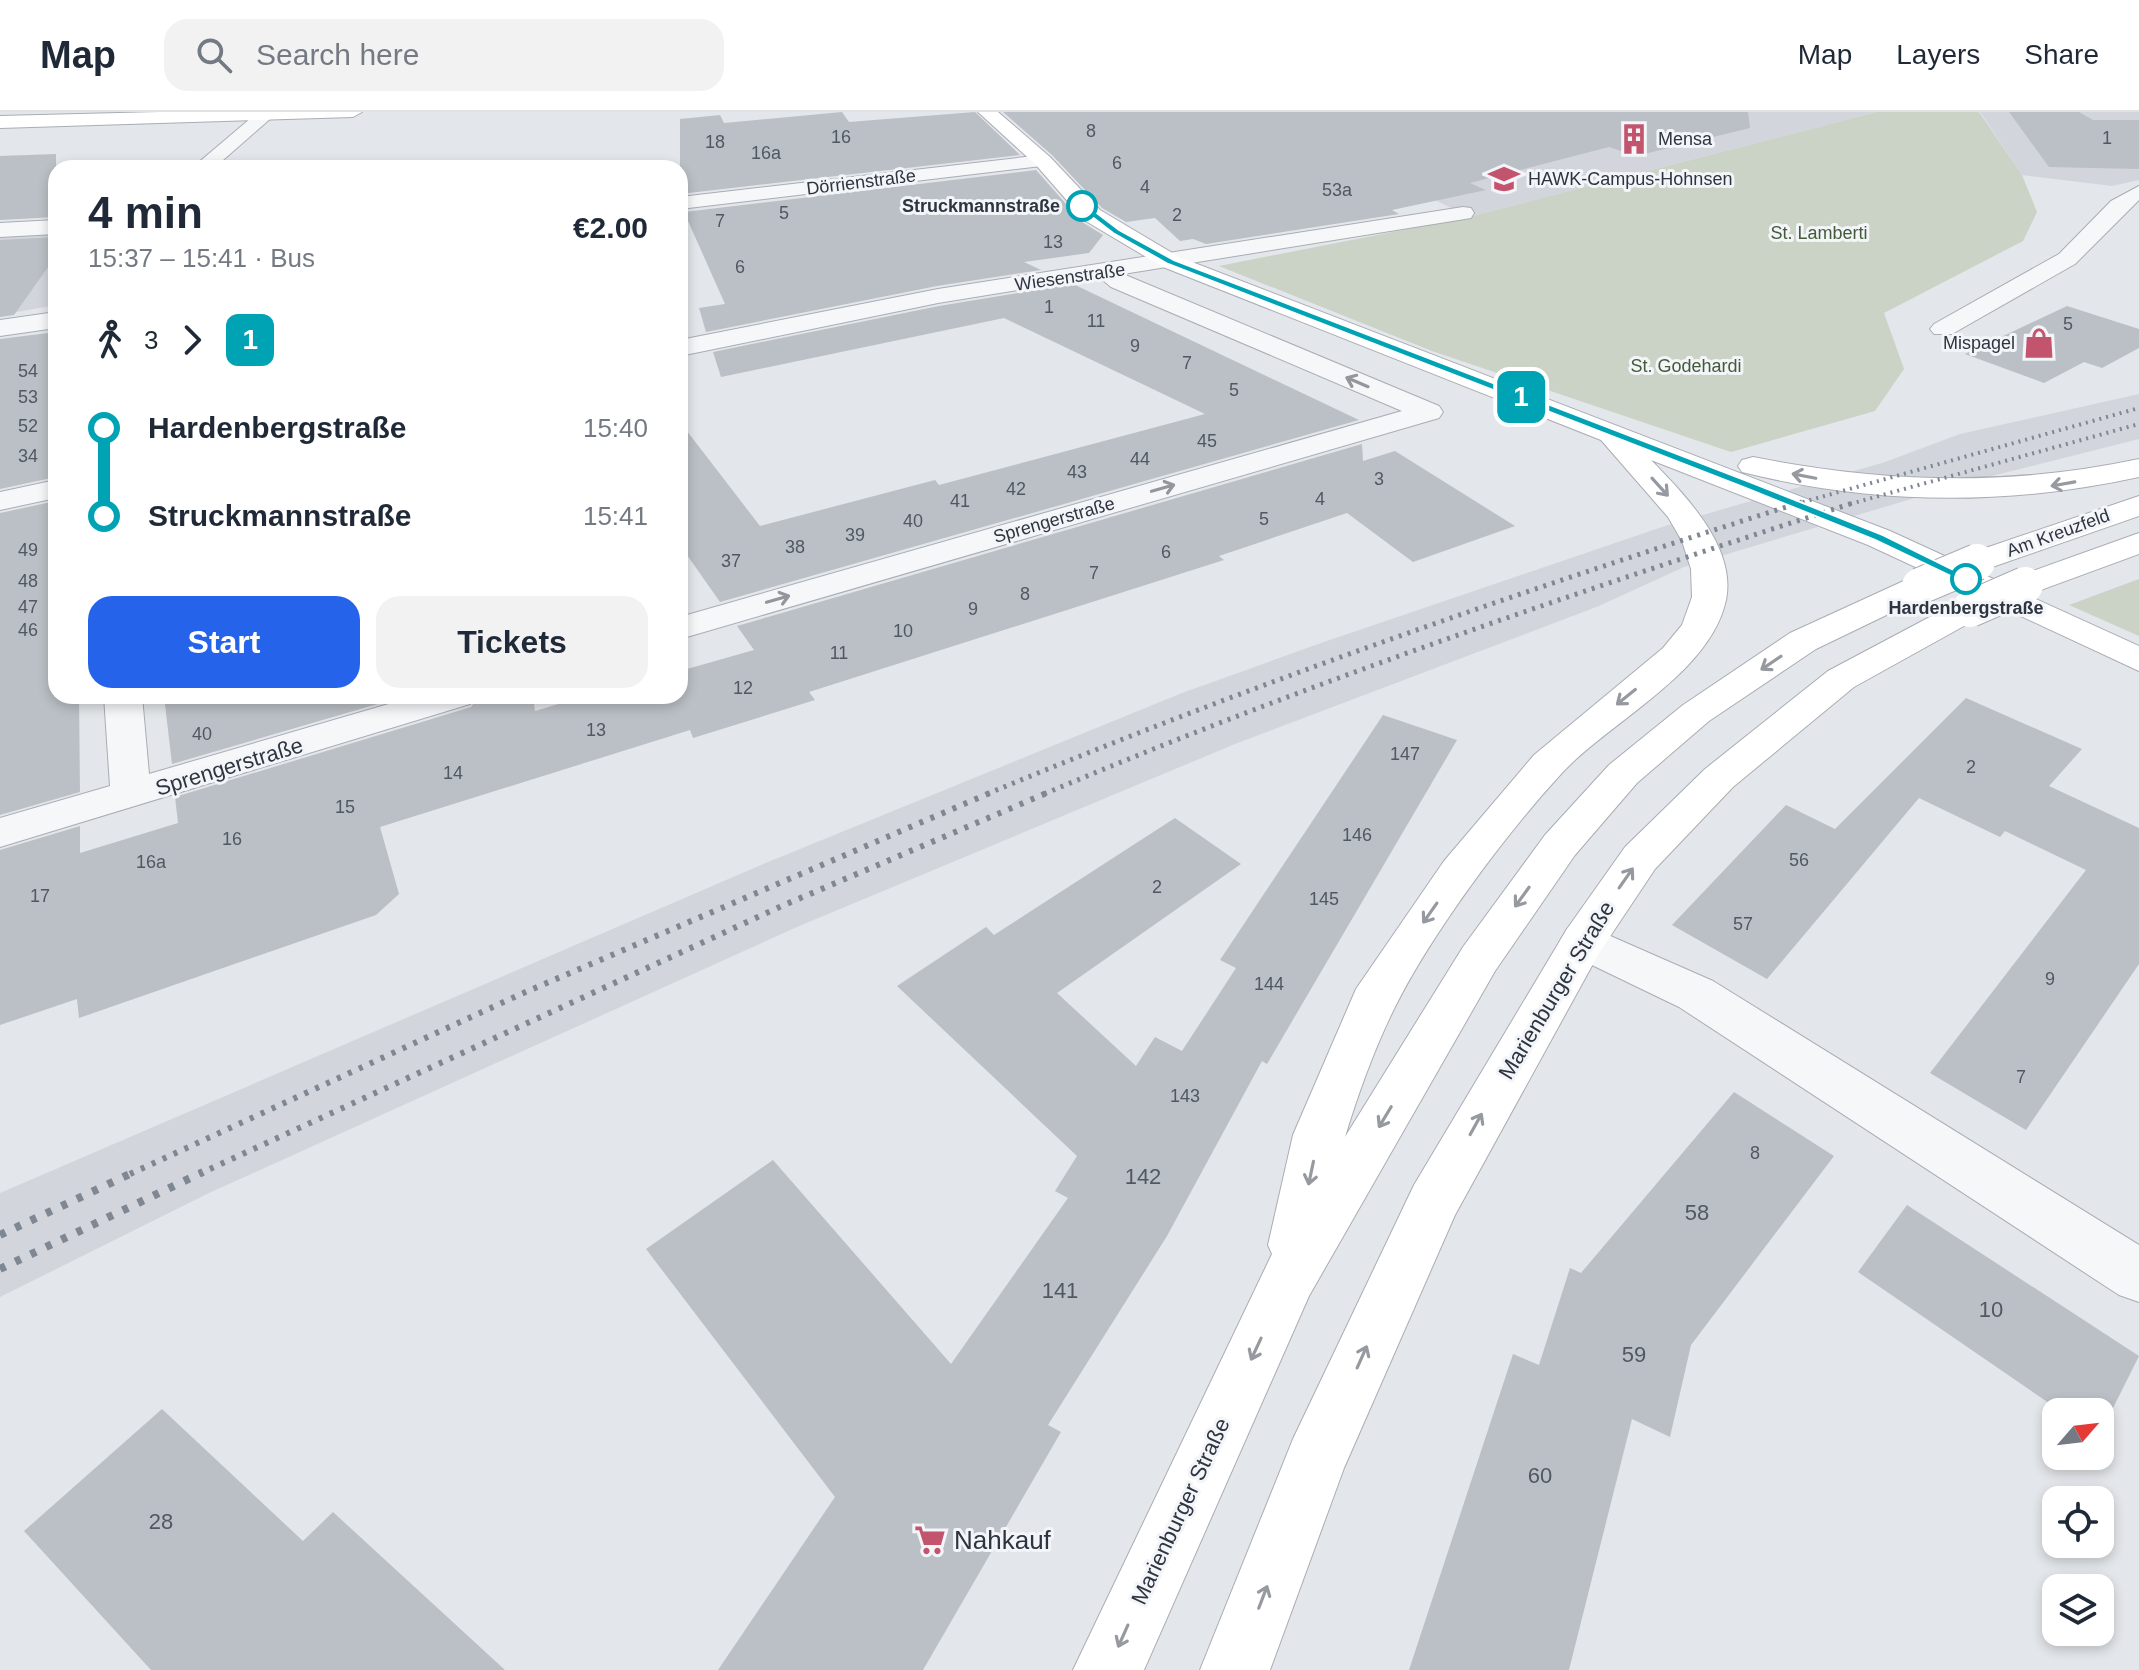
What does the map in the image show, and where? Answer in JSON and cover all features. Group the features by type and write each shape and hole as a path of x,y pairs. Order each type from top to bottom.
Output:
{"main road":[{"path":"0,122 353,112"},
{"path":"987,112 1043,161 1092,215 1171,262 1879,538 2139,660"},
{"path":"1607,430 1832,481 1922,490 2042,488 2139,468"},
{"path":"1289,1278 1319,1135 1373,1002 1459,872 1548,764 1676,656 1693,640 1705,618 1712,588 1702,549 1675,505 1607,430"},
{"name":"Am Kreuzfeld","path":"1973,586 2139,505"},
{"name":"Marienburger Straße","path":"1108,1670 1289,1278 1479,959 1595,802 1667,735 1803,641 1920,586 2025,585 2139,543"},
{"name":"Marienburger Straße","path":"1235,1670 1315,1461 1433,1202 1583,941 1640,858 1730,768 1853,670 1973,586"}],"street":[{"path":"212,160 268,113"},
{"name":"Dörrienstraße","path":"688,202 1043,161"},
{"path":"1943,329 1971,308 2068,259 2101,227 2123,198 2139,192"},
{"name":"Wiesenstraße","path":"688,346 938,296 1171,262 1463,213"},
{"path":"0,230 48,227"},
{"path":"2101,227 2126,234"},
{"name":"Sprengerstraße","path":"692,624 1429,412 1119,282 1106,271"},
{"path":"0,328 48,321"},
{"path":"0,501 48,491"},
{"path":"124,704 131,796"},
{"name":"Sprengerstraße","path":"0,833 431,704"},
{"path":"1583,941 1696,994 2012,1199 2139,1276"}],"shaded area":[{"name":"HAWK-Campus-Hohnsen","path":"1169,112 1877,112 1469,217 1315,140"},
{"path":"1980,112 2139,112 2139,180 2112,186 2022,175"},
{"path":"48,231 48,306 0,315 0,234"},
{"path":"2139,394 2139,439 1968,482 1684,567 1599,606 1235,744 797,927 209,1193 0,1297 0,1193 761,865 1182,693 1321,643 1665,526 1885,462 1960,434"}],"green space":[{"path":"1877,112 1979,112 2022,175 2037,212 2023,241 1884,313 1904,369 1875,411 1731,452 1432,351 1219,266 1469,217"},
{"path":"2139,579 2139,636 2069,605"}],"building":[{"path":"842,112 849,122 975,112 1020,155 688,193 688,160 680,160 680,119 720,115 724,123"},
{"path":"1003,112 1748,112 1750,128 1636,156 1609,147 1470,183 1486,190 1392,210 1399,214 1206,244 1193,239 1180,241 1155,218 1126,222 1102,208 1052,155"},
{"path":"2009,112 2079,112 2093,120 2139,120 2139,169 2049,167"},
{"path":"56,154 56,160 48,160 48,217 0,220 0,156"},
{"path":"1036,170 1082,222 1103,235 1089,253 1024,262 1041,270 937,286 706,332 699,308 725,304 688,221 688,212"},
{"path":"48,237 48,267 14,315 0,317 0,240"},
{"path":"1073,284 1359,420 720,602 688,556 688,432 760,526 935,480 939,485 1205,414 1004,318 721,377 713,352 939,306"},
{"path":"2067,306 2139,329 2139,348 2102,368 2084,362 2044,383 1965,354"},
{"path":"48,333 48,479 0,489 0,339"},
{"path":"1362,444 1363,461 1395,451 1515,526 1413,562 1347,513 1219,556 1224,560 809,692 815,700 693,738 690,730 380,827 399,894 376,915 79,1018 77,999 0,1025 0,850 80,826 80,853 178,823 175,797 473,704 534,704 535,711 558,704 688,704 688,669 754,650 737,626"},
{"path":"48,503 48,704 79,704 80,792 0,815 0,513"},
{"path":"1966,698 2082,749 2049,786 2139,828 2139,964 2026,1130 1930,1073 2086,870 2005,831 2000,837 1919,798 1767,979 1672,925 1786,805 1835,829"},
{"path":"165,704 378,704 172,764"},
{"path":"1383,715 1457,740 1267,1064 1262,1061 1167,1236 1048,1425 1061,1432 923,1670 718,1670 835,1497 646,1249 773,1160 951,1364 1068,1198 1055,1191 1077,1156 897,986 986,927 994,935 1175,818 1241,864 1057,993 1136,1066 1155,1037 1182,1051 1236,968 1220,960"},
{"path":"1734,1092 1834,1156 1691,1345 1670,1437 1632,1419 1569,1670 1409,1670 1513,1354 1539,1365 1570,1268 1581,1273"},
{"path":"1907,1205 2139,1356 2114,1406 2114,1398 2042,1398 1858,1272"},
{"path":"162,1409 303,1541 333,1512 505,1670 151,1670 24,1531"}],"railway":[{"path":"1796,504 2139,408"},
{"path":"1850,504 2139,424"},
{"path":"987,794 1188,714 1391,639 1802,502"},
{"path":"1044,794 1244,714 1447,639 1856,502"},
{"path":"130,1174 521,994 992,792"},
{"path":"199,1174 784,905 1049,792"},
{"path":"0,1235 134,1172"},
{"path":"0,1269 203,1172"}],"bus line":[{"name":"1","path":"1082,206 1116,232 1171,262 1746,484 1879,538 1966,579"}],"place":[{"name":"Mensa","path":"1634,139"},
{"name":"HAWK-Campus-Hohnsen","path":"1504,179"},
{"name":"Struckmannstraße","path":"1082,206"},
{"name":"Mispagel","path":"2039,343"},
{"name":"Hardenbergstraße","path":"1966,579"},
{"name":"Nahkauf","path":"930,1540"}],"park label":[{"name":"St. Lamberti","path":"1819,233"},
{"name":"St. Godehardi","path":"1686,366"}]}
